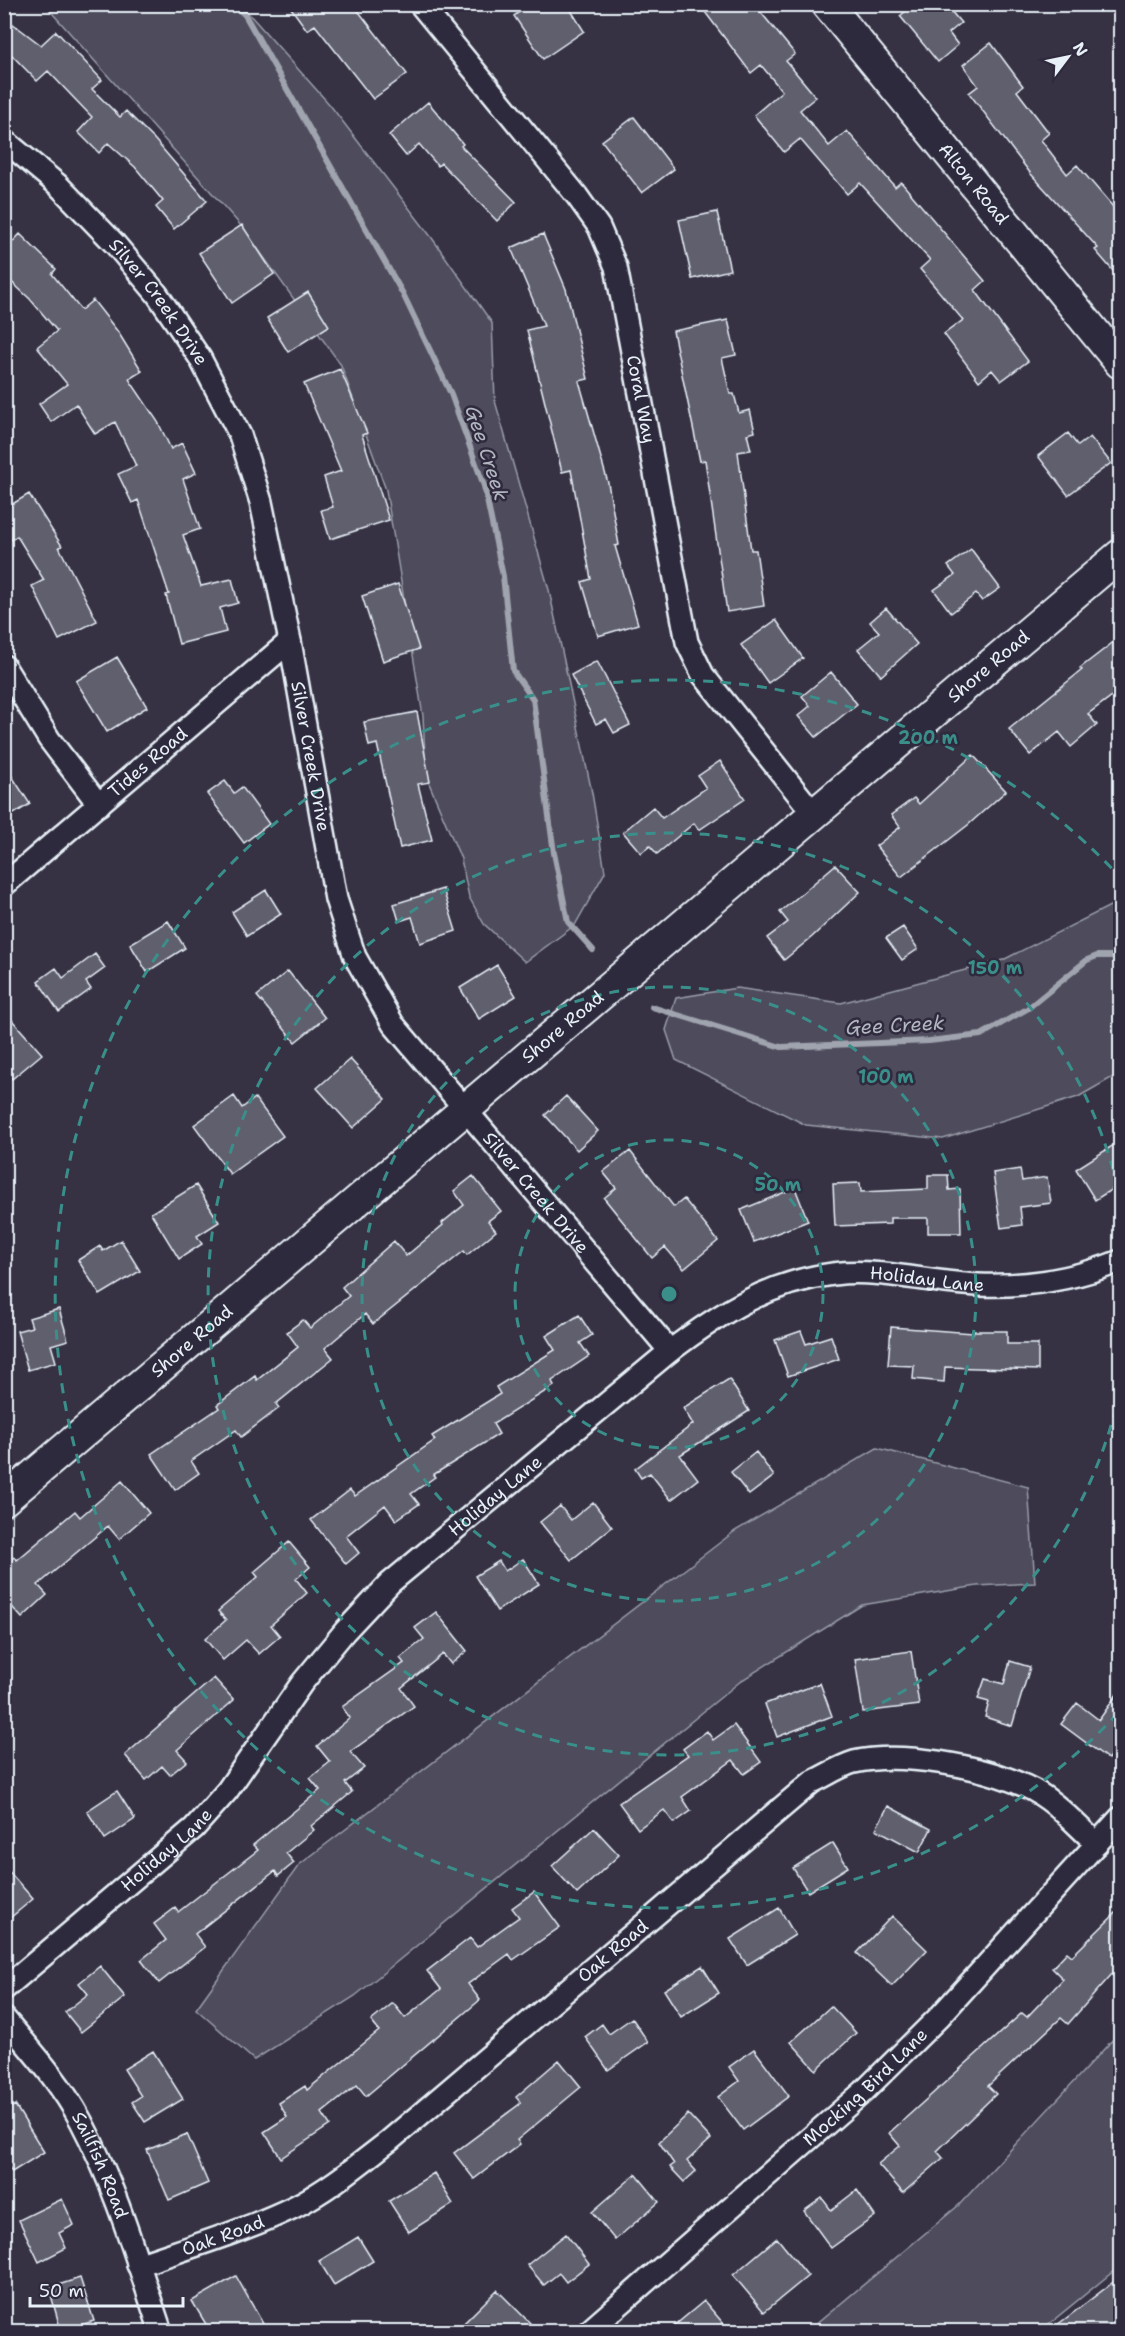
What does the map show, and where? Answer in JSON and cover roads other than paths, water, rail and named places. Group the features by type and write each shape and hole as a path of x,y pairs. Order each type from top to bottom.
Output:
{"street":[{"name":"Coral Way","path":"420,4 599,226 616,267 687,642 703,675 814,814"},
{"name":"Alton Road","path":"827,4 1120,363"},
{"name":"Silver Creek Drive","path":"4,140 58,185 115,244 157,294 200,358 240,435 261,502 290,641 336,899 355,957 393,1024 670,1350"},
{"name":"Shore Road","path":"4,1500 1120,555"},
{"name":"Tides Road","path":"4,885 290,641"},
{"path":"4,666 49,739 99,805"},
{"name":"Holiday Lane","path":"4,1989 194,1828 227,1791 302,1683 345,1630 390,1583 670,1350 714,1317 750,1297 806,1279 833,1274 868,1273 979,1285 1041,1283 1095,1271 1120,1261"},
{"name":"Oak Road","path":"138,2265 233,2232 295,2206 347,2173 407,2126 812,1782 852,1762 895,1756 968,1769 1026,1786 1056,1806 1097,1844"},
{"name":"Mocking Bird Lane","path":"588,2331 863,2092 940,2016 1120,1818"},
{"name":"Sailfish Road","path":"4,2018 48,2069 80,2120 101,2164 161,2331"}],"waterway":[{"name":"Gee Creek","path":"233,4 245,15 403,294 451,394 484,486 503,576 513,671 533,699 554,853 568,922 593,950"},
{"name":"Gee Creek","path":"652,1007 781,1047 929,1041 981,1035 1027,1009 1087,960 1097,956 1120,956"}]}
